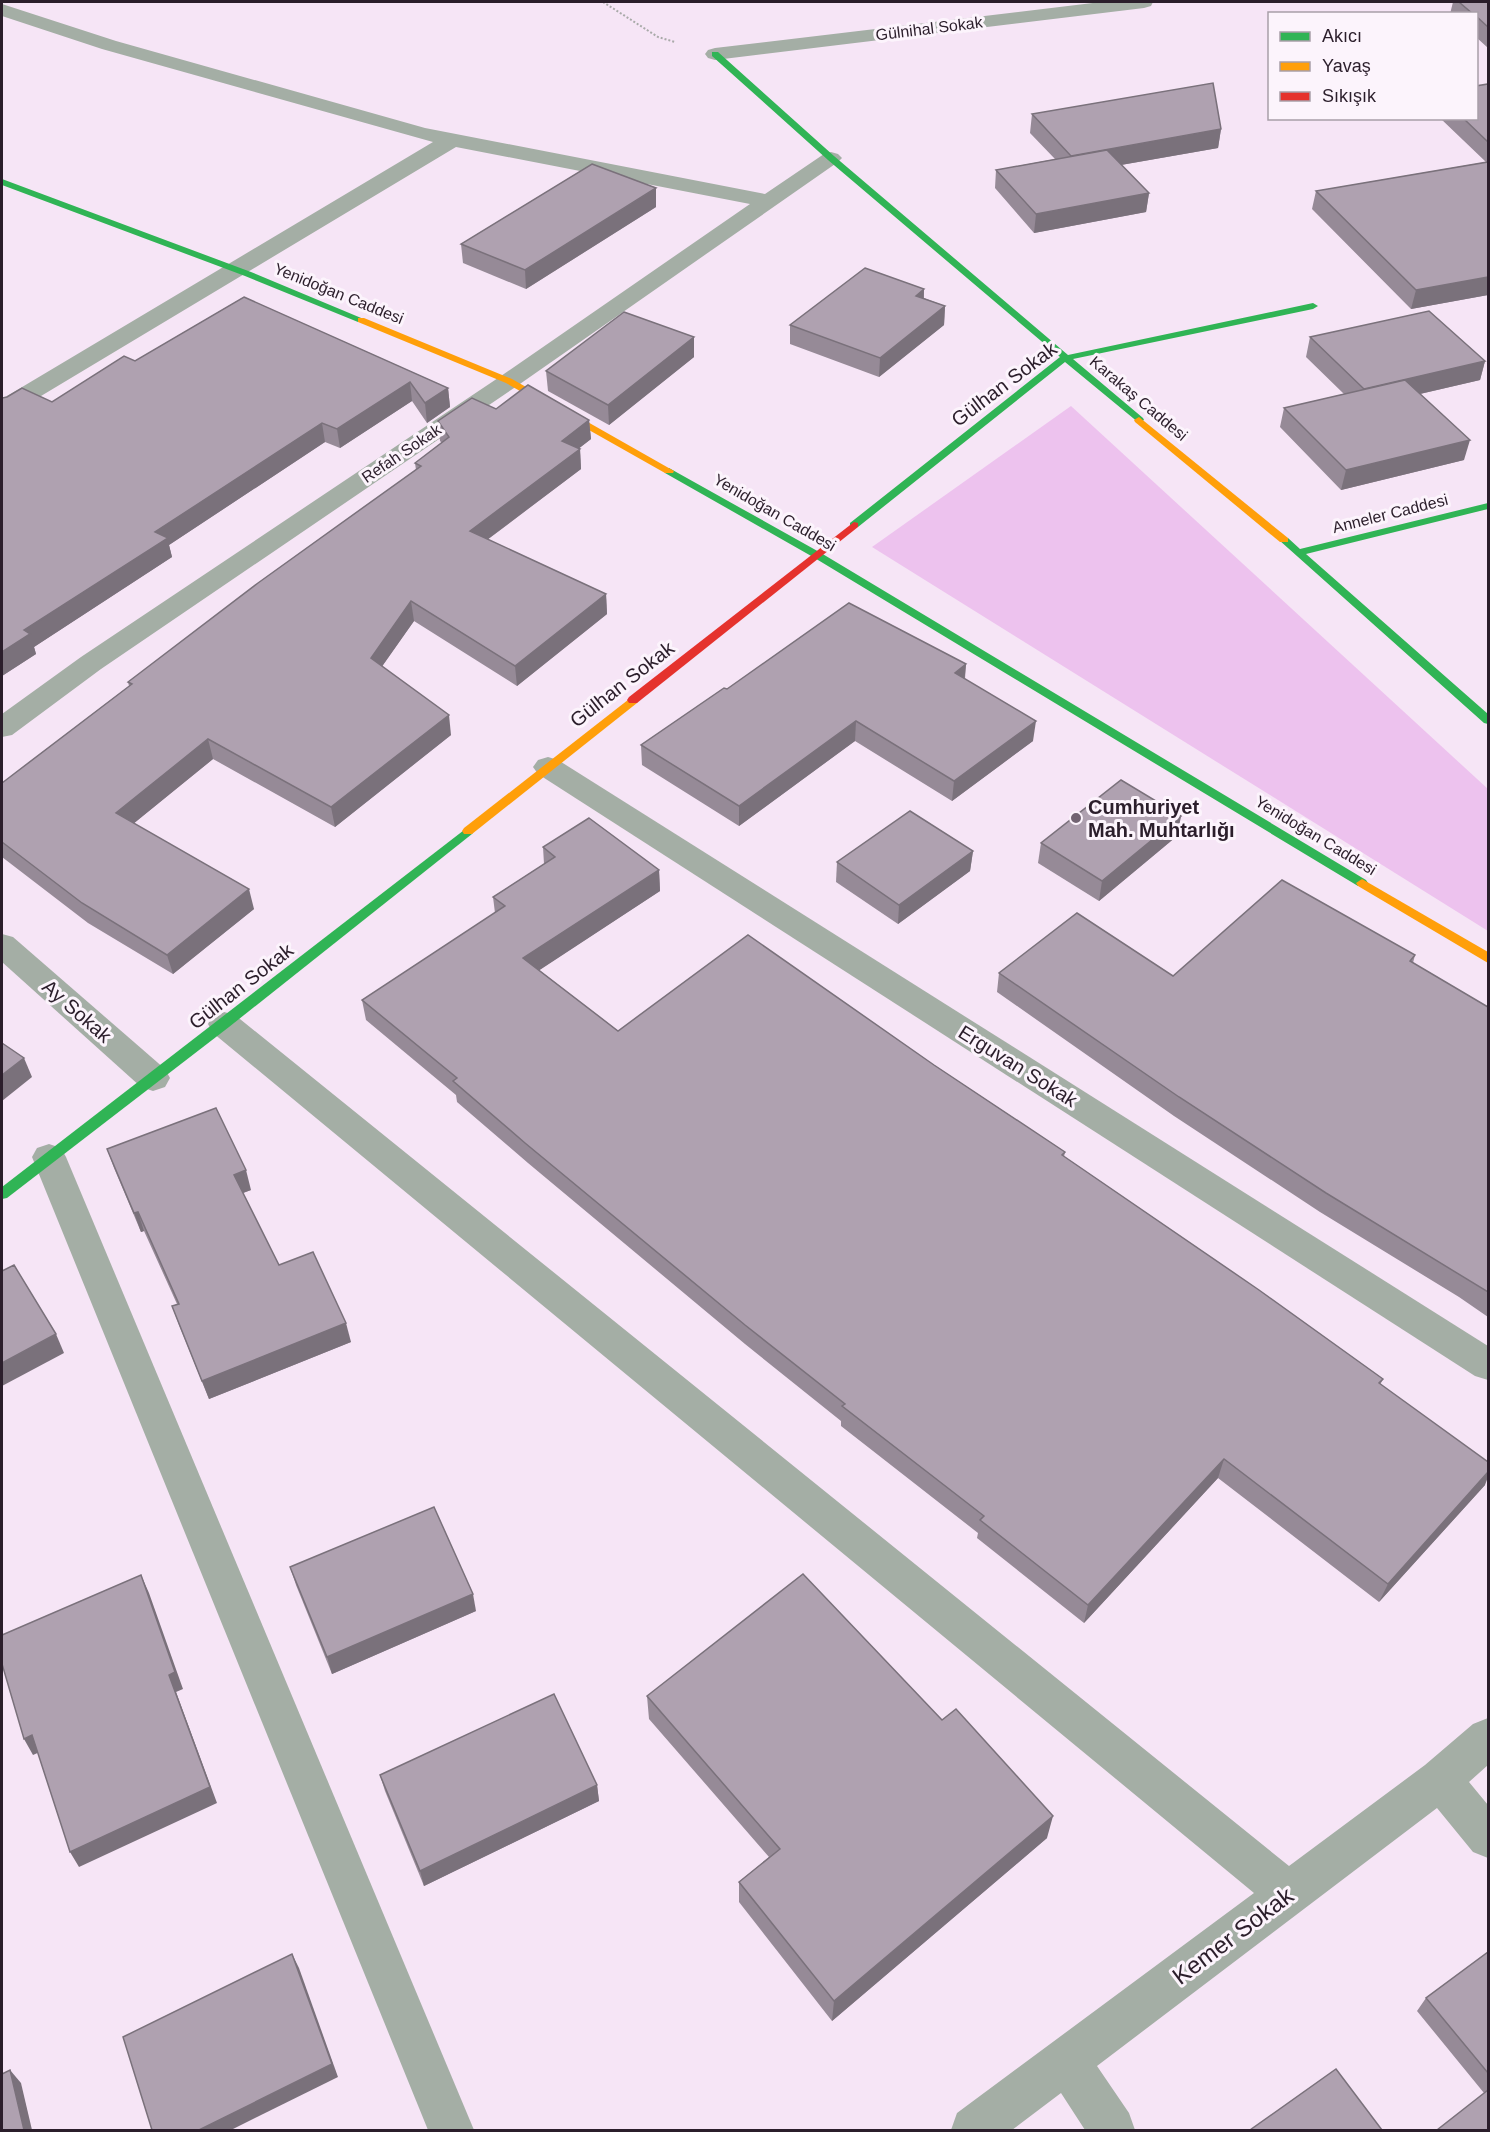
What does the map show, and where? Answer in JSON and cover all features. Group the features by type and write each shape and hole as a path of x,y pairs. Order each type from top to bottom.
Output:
{"street":[{"name":"Gülnihal Sokak","path":"716,54 1144,2"},
{"path":"2,10 131,51 422,134 769,201"},
{"name":"Karakaş Caddesi","path":"716,54 831,158 1065,358 1299,552 1488,720"},
{"path":"2,409 452,140"},
{"name":"Refah Sokak","path":"2,728 91,663 509,381 831,158"},
{"name":"Yenidoğan Caddesi","path":"4,185 238,270 509,381 817,555 1488,958"},
{"name":"Gülhan Sokak","path":"2,1194 224,1024 1065,358 1313,306"},
{"name":"Anneler Caddesi","path":"1299,552 1488,506"},
{"name":"Erguvan Sokak","path":"548,767 1488,1365"},
{"name":"Ay Sokak","path":"2,945 153,1078"},
{"path":"224,1024 1288,1894"},
{"path":"50,1158 451,2130"},
{"name":"Kemer Sokak","path":"975,2130 1440,1780 1488,1738"},
{"path":"1440,1780 1488,1838"},
{"path":"1067,2061 1112,2130"}],"path":[{"path":"603,2 657,37 716,54"}],"shaded area":[{"path":"1071,406 1488,789 1488,931 872,547"}],"building":[{"path":"1459,2 1488,2 1488,27 1478,18 1478,12 1471,12"},
{"path":"1213,83 1221,129 1071,156 1032,114"},
{"path":"1488,84 1488,142 1465,120 1478,120 1478,86"},
{"path":"1107,150 1149,193 1036,214 996,170"},
{"path":"1488,162 1488,277 1416,290 1316,191"},
{"path":"592,164 656,188 525,270 461,244"},
{"path":"865,268 924,289 916,296 945,306 880,358 790,325"},
{"path":"244,297 448,388 425,403 410,382 337,429 322,423 155,532 168,538 24,630 30,634 2,652 2,398 22,388 52,402 124,356 135,361"},
{"path":"1429,311 1485,361 1364,389 1310,337"},
{"path":"624,312 694,337 608,405 546,371"},
{"path":"1405,380 1470,440 1346,470 1284,408"},
{"path":"528,385 589,420 562,441 580,449 470,531 606,594 515,666 411,601 371,658 449,715 331,807 208,739 116,813 249,889 167,955 82,903 2,842 2,783 132,684 128,682 258,583 421,466 415,463 449,437 438,421 472,398 496,409"},
{"path":"849,603 966,664 955,673 1036,721 954,781 856,721 739,806 641,745 724,688 727,689"},
{"path":"1121,780 1181,816 1102,881 1041,843"},
{"path":"910,811 973,851 899,905 837,862"},
{"path":"589,818 659,870 523,958 618,1031 748,935 934,1065 1065,1152 1062,1155 1259,1290 1383,1379 1379,1383 1488,1462 1488,1472 1388,1584 1224,1459 1088,1605 980,1520 984,1516 842,1406 845,1404 745,1325 525,1143 453,1081 457,1078 362,1000 505,906 493,897 555,857 543,847"},
{"path":"1282,880 1415,955 1410,961 1488,1007 1488,1292 1326,1193 1179,1097 999,973 1077,913 1173,976"},
{"path":"2,1043 24,1058 2,1075"},
{"path":"216,1108 246,1170 234,1175 279,1265 313,1252 346,1323 202,1381 172,1306 179,1304 138,1212 134,1213 107,1149"},
{"path":"14,1265 56,1334 2,1363 2,1271"},
{"path":"434,1507 473,1594 327,1657 290,1567"},
{"path":"803,1574 942,1720 956,1709 1053,1816 834,2001 739,1882 780,1849 647,1696"},
{"path":"141,1575 175,1672 169,1675 210,1787 70,1852 32,1735 24,1739 2,1664 2,1635"},
{"path":"554,1694 597,1785 420,1871 380,1775"},
{"path":"1488,1952 1488,2073 1426,1998"},
{"path":"292,1954 332,2064 199,2130 152,2130 123,2037"},
{"path":"1336,2069 1382,2130 1250,2130"},
{"path":"10,2070 24,2130 2,2130 2,2074"},
{"path":"1488,2090 1488,2130 1437,2130"}],"traffic: fast":[{"path":"715,54 831,158 1139,420"},
{"path":"2,182 248,274 361,320"},
{"path":"854,525 1065,358 1313,306"},
{"path":"669,471 817,555 1362,883"},
{"path":"1299,552 1488,506"},
{"path":"1284,540 1488,720"},
{"path":"2,1194 224,1024 468,831"}],"traffic: slow":[{"path":"361,320 509,381 669,471"},
{"path":"1139,420 1284,540"},
{"path":"468,831 633,700"},
{"path":"1362,883 1488,958"}],"traffic: jam":[{"path":"633,700 854,525"}],"place":[{"name":"Cumhuriyet Mah. Muhtarlığı","path":"1076,818"}]}
